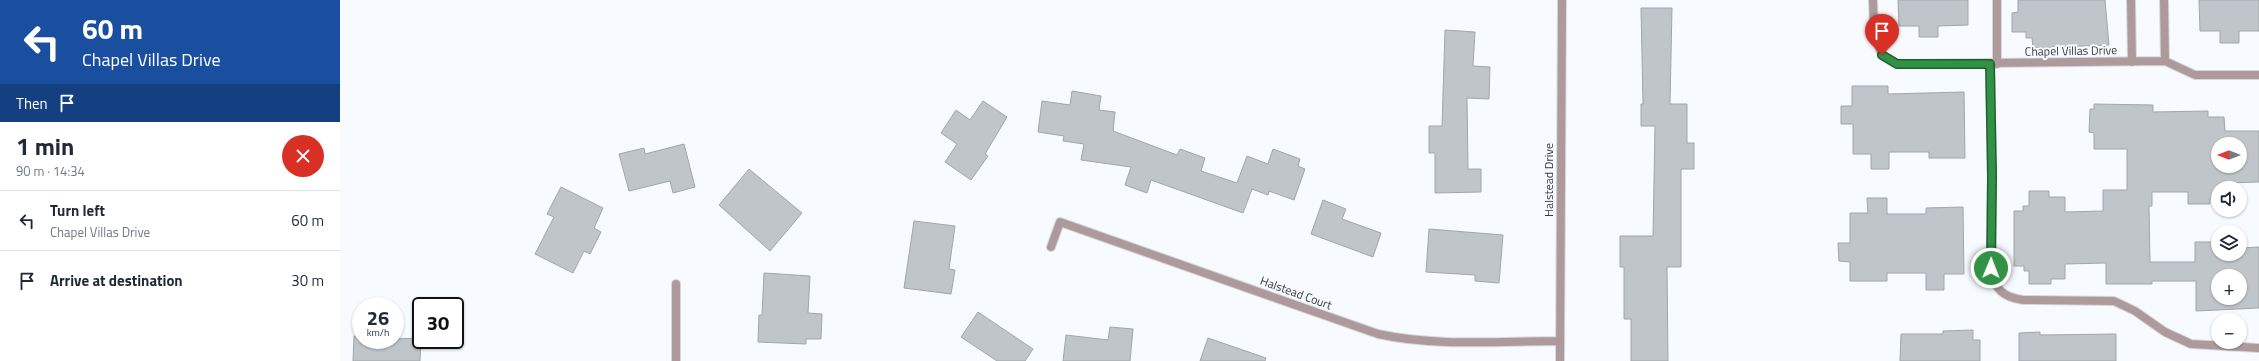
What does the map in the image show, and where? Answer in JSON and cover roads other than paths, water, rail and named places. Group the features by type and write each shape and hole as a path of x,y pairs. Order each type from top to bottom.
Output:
{"street":[{"name":"Halstead Drive","path":"1560,361 1562,0"},
{"name":"Chapel Villas Drive","path":"1873,0 1874,33 1882,55 1897,64 2132,62 2131,0"},
{"path":"1997,0 1993,64 1991,268 1994,281 2001,292 2010,298 2023,300 2114,301 2134,311 2165,332 2192,344 2259,348"},
{"path":"2164,0 2164,61"},
{"path":"2132,62 2164,61 2195,75 2259,75"},
{"name":"Halstead Court","path":"1051,248 1060,222 1378,334 1439,342 1560,341"},
{"path":"676,284 676,361"}]}
